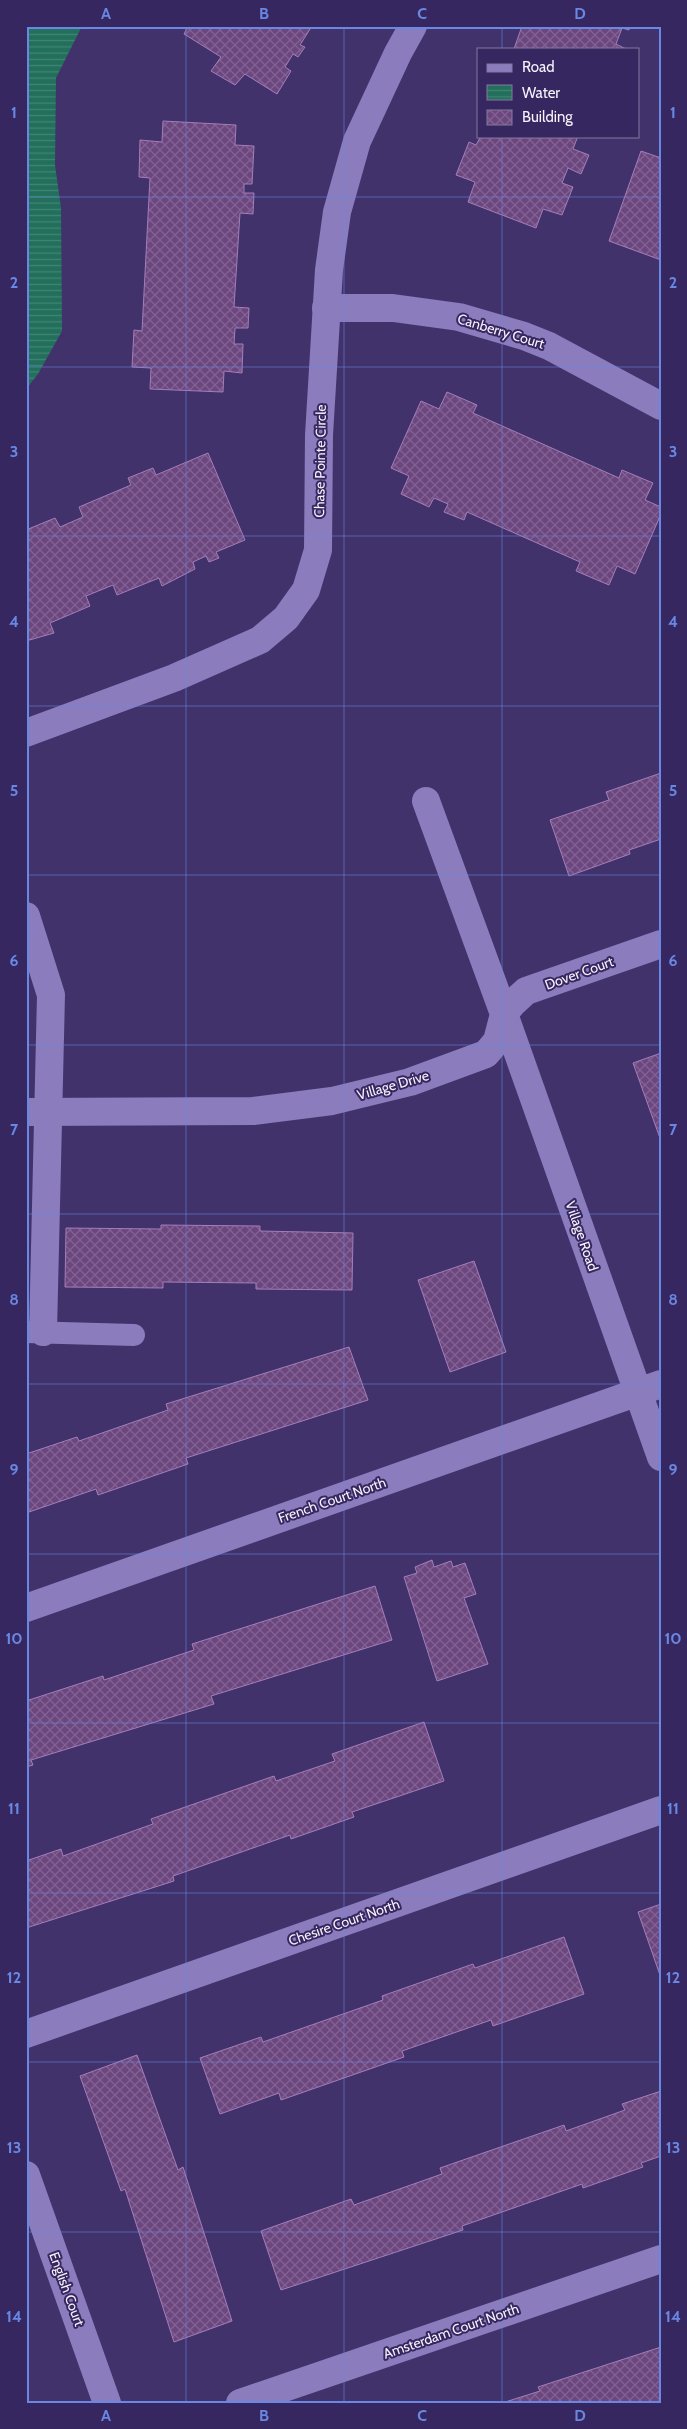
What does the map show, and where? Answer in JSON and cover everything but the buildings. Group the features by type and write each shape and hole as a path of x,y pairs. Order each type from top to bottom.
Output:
{"street":[{"name":"Chase Pointe Circle","path":"26,733 174,678 260,640 286,618 306,590 318,550 319,435 326,308 337,212 356,141 413,26"},
{"name":"Canberry Court","path":"326,308 393,308 459,318 524,336 549,346 661,406"},
{"path":"426,801 504,1014"},
{"path":"26,916 51,995 38,1112 35,1332"},
{"name":"Dover Court","path":"504,1014 526,991 661,944"},
{"name":"Village Drive","path":"38,1112 253,1111 332,1101 410,1082 486,1054 497,1041 504,1014"},
{"name":"Village Road","path":"504,1014 649,1388 661,1457"},
{"name":"French Court North","path":"26,1608 649,1388"},
{"name":"Chesire Court North","path":"26,2034 661,1810"},
{"name":"English Court","path":"26,2175 107,2403"},
{"name":"Amsterdam Court North","path":"240,2403 661,2259"}],"lane":[{"path":"35,1332 134,1336"}],"water":[{"path":"26,26 82,26 56,78 55,165 61,208 62,331 38,374 26,389"}]}
